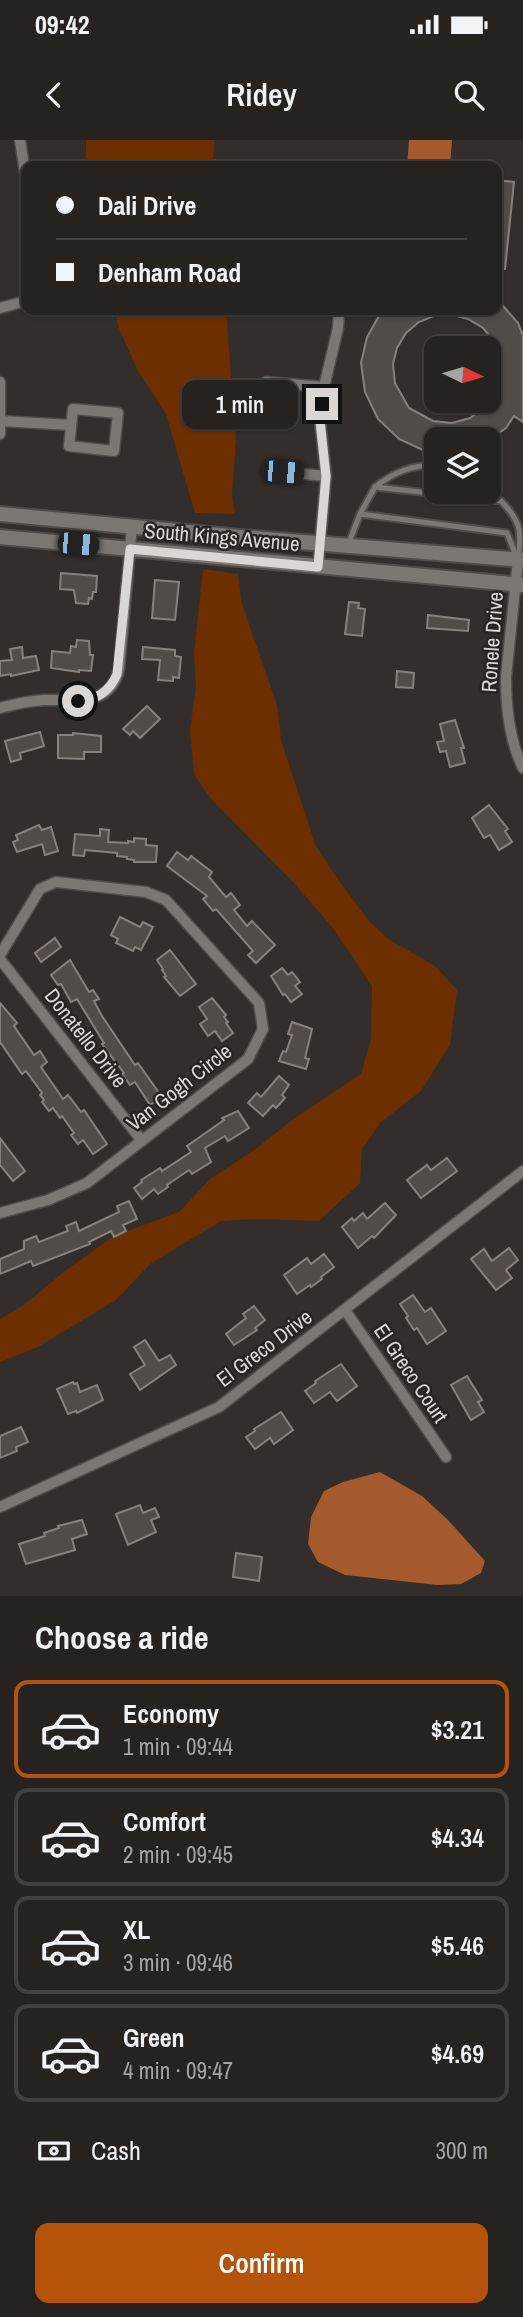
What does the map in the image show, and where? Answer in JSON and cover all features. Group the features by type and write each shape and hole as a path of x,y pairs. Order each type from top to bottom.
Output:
{"main road":[{"name":"South Kings Avenue","path":"0,514 520,560"},
{"name":"South Kings Avenue","path":"0,537 519,585"}],"street":[{"path":"20,140 23,161"},
{"path":"0,308 21,302"},
{"path":"318,567 326,476 320,421 339,315"},
{"path":"0,382 0,434"},
{"path":"266,382 324,387"},
{"path":"73,408 118,414 114,451 69,446 71,425 73,408"},
{"path":"1,421 71,425"},
{"path":"283,472 326,476"},
{"path":"0,708 36,701 89,699 102,694 112,684 119,668 132,526"},
{"name":"Ronele Drive","path":"520,560 506,677 507,712 518,736 523,768"},
{"name":"Van Gogh Circle","path":"0,957 40,889 56,882 146,891 166,900 259,1003 263,1028 248,1059 87,1183 48,1200 0,1213"},
{"name":"Donatello Drive","path":"0,957 142,1141"},
{"name":"El Greco Drive","path":"0,1507 219,1407 523,1171"},
{"name":"El Greco Court","path":"345,1310 446,1457"}],"lane":[{"path":"348,546 360,513 375,487 388,477 416,465 424,465"},
{"path":"375,487 424,492"},
{"path":"501,501 515,515 521,537 520,560"},
{"path":"360,513 507,533 520,560"}],"shaded area":[{"path":"86,140 214,140 213,161 86,161"},
{"path":"409,140 452,140 450,161 407,161"},
{"path":"116,315 226,315 236,439 232,494 235,514 195,513 166,414 138,371 118,326"},
{"path":"203,569 238,574 242,604 277,705 281,740 315,844 368,920 388,939 435,966 457,990 450,1045 421,1091 381,1122 362,1149 360,1183 319,1221 221,1221 150,1264 116,1300 38,1347 0,1362 0,1319 24,1305 114,1236 179,1212 210,1179 361,1074 371,1039 372,986 332,927 294,883 211,799 194,774 190,730 196,687 194,653"},
{"path":"380,1472 422,1496 448,1520 485,1561 481,1573 461,1584 438,1585 345,1575 318,1562 308,1544 311,1517 324,1491 343,1482"}],"building":[{"path":"502,181 514,182 505,269 502,269"},
{"path":"502,305 518,323 523,336 523,422 514,416 501,431 501,427 424,427 424,451 399,439 378,419 365,392 361,363 367,337 379,315 436,315 419,322 406,333 397,348 393,364 395,383 409,408 433,421 452,423 477,413 501,413 501,336 490,336 483,328 468,319 453,315 502,315"},
{"path":"61,573 97,576 96,592 93,592 92,599 89,598 88,604 76,603 74,590 60,589"},
{"path":"155,580 179,582 175,620 152,618"},
{"path":"349,602 359,603 358,608 365,609 362,636 345,634"},
{"path":"428,615 469,620 468,631 427,628"},
{"path":"77,640 89,641 90,655 93,655 91,671 51,668 52,651 70,653 71,646 76,647"},
{"path":"22,647 23,658 36,656 39,670 0,676 0,661 12,660 10,649"},
{"path":"143,647 175,650 175,656 181,657 179,678 173,677 173,681 158,680 160,660 142,659"},
{"path":"397,671 414,673 413,688 396,687"},
{"path":"147,706 160,719 140,738 133,731 130,735 123,729"},
{"path":"455,720 464,748 461,748 465,763 450,767 446,751 440,752 437,742 444,741 440,724"},
{"path":"40,732 44,746 20,753 21,759 11,762 5,741"},
{"path":"73,733 101,736 101,752 84,752 84,759 58,758 58,735"},
{"path":"489,805 508,829 505,831 512,842 499,850 490,835 484,838 472,818"},
{"path":"39,825 42,830 51,827 58,851 45,855 42,844 17,852 13,842 18,840 16,835"},
{"path":"100,829 109,830 108,842 128,843 134,842 134,838 146,839 146,845 157,846 156,862 134,862 127,857 117,856 117,853 85,850 84,856 73,855 75,834 100,836"},
{"path":"177,852 188,860 191,856 212,872 209,877 226,897 231,893 240,905 234,910 247,926 252,921 275,945 256,963 248,955 253,951 216,909 213,911 203,899 207,896 167,866"},
{"path":"120,917 140,927 143,922 153,927 141,950 135,947 133,951 116,943 118,939 111,935"},
{"path":"55,938 61,947 41,962 35,953"},
{"path":"170,950 196,984 180,996 164,977 166,976 157,960"},
{"path":"70,960 89,992 93,990 99,999 94,1001 102,1016 135,1065 138,1063 162,1097 150,1105 135,1082 130,1085 122,1074 124,1073 102,1044 104,1043 77,999 71,1002 61,984 58,985 51,975"},
{"path":"282,968 288,975 292,972 300,982 295,986 302,994 291,1002 271,976"},
{"path":"212,998 226,1015 226,1023 233,1033 222,1041 215,1031 208,1036 200,1024 207,1019 199,1007"},
{"path":"0,1003 17,1023 14,1026 34,1055 40,1051 47,1062 41,1067 63,1099 68,1095 81,1112 84,1110 107,1144 93,1154 83,1140 78,1144 62,1116 60,1118 53,1108 49,1111 42,1102 42,1093 26,1071 22,1074 0,1042"},
{"path":"292,1022 312,1029 305,1058 309,1059 306,1069 279,1061 283,1051 286,1052 292,1035 288,1034"},
{"path":"279,1076 289,1085 282,1095 285,1098 276,1108 273,1105 263,1116 248,1103 257,1093 261,1097"},
{"path":"238,1111 249,1128 228,1141 225,1136 205,1148 211,1162 192,1174 189,1170 158,1194 154,1189 142,1199 134,1188 141,1180 160,1168 162,1171 191,1152 187,1146 224,1120 222,1118"},
{"path":"0,1138 25,1171 13,1181 0,1165"},
{"path":"447,1158 457,1171 421,1198 407,1180 427,1165 431,1170"},
{"path":"129,1201 137,1219 123,1225 126,1231 114,1237 111,1231 89,1242 90,1244 33,1266 31,1261 0,1274 0,1259 24,1249 24,1241 36,1236 39,1242 68,1231 66,1226 76,1222 79,1231 119,1212 117,1206"},
{"path":"385,1203 396,1215 374,1238 372,1236 358,1248 342,1227 363,1213 367,1219"},
{"path":"509,1248 518,1260 506,1270 512,1278 496,1290 471,1259 484,1249 492,1261"},
{"path":"324,1254 334,1267 321,1277 322,1279 297,1294 284,1275 307,1258 311,1264"},
{"path":"413,1295 425,1312 431,1308 446,1331 427,1344 417,1328 414,1330 400,1304"},
{"path":"254,1306 265,1320 255,1328 257,1330 234,1345 226,1334 246,1318 243,1314"},
{"path":"145,1340 159,1361 170,1355 176,1365 140,1390 130,1374 145,1365 134,1347"},
{"path":"341,1364 357,1386 337,1401 330,1392 314,1403 305,1391"},
{"path":"467,1376 482,1400 478,1402 484,1412 471,1420 451,1385"},
{"path":"73,1382 77,1383 80,1392 97,1385 103,1400 77,1413 68,1414 57,1389"},
{"path":"281,1412 293,1430 274,1444 270,1438 255,1449 246,1437"},
{"path":"21,1427 28,1442 16,1447 17,1451 0,1458 0,1436"},
{"path":"140,1505 143,1513 155,1508 159,1517 151,1520 156,1532 128,1545 116,1514"},
{"path":"82,1520 87,1534 72,1539 75,1550 26,1564 19,1544 45,1536 44,1533 59,1528 58,1526"},
{"path":"236,1553 262,1557 259,1581 233,1577"}],"route":[{"path":"78,701 102,694 117,674 130,549 318,567 326,476 320,421 322,404"}]}
